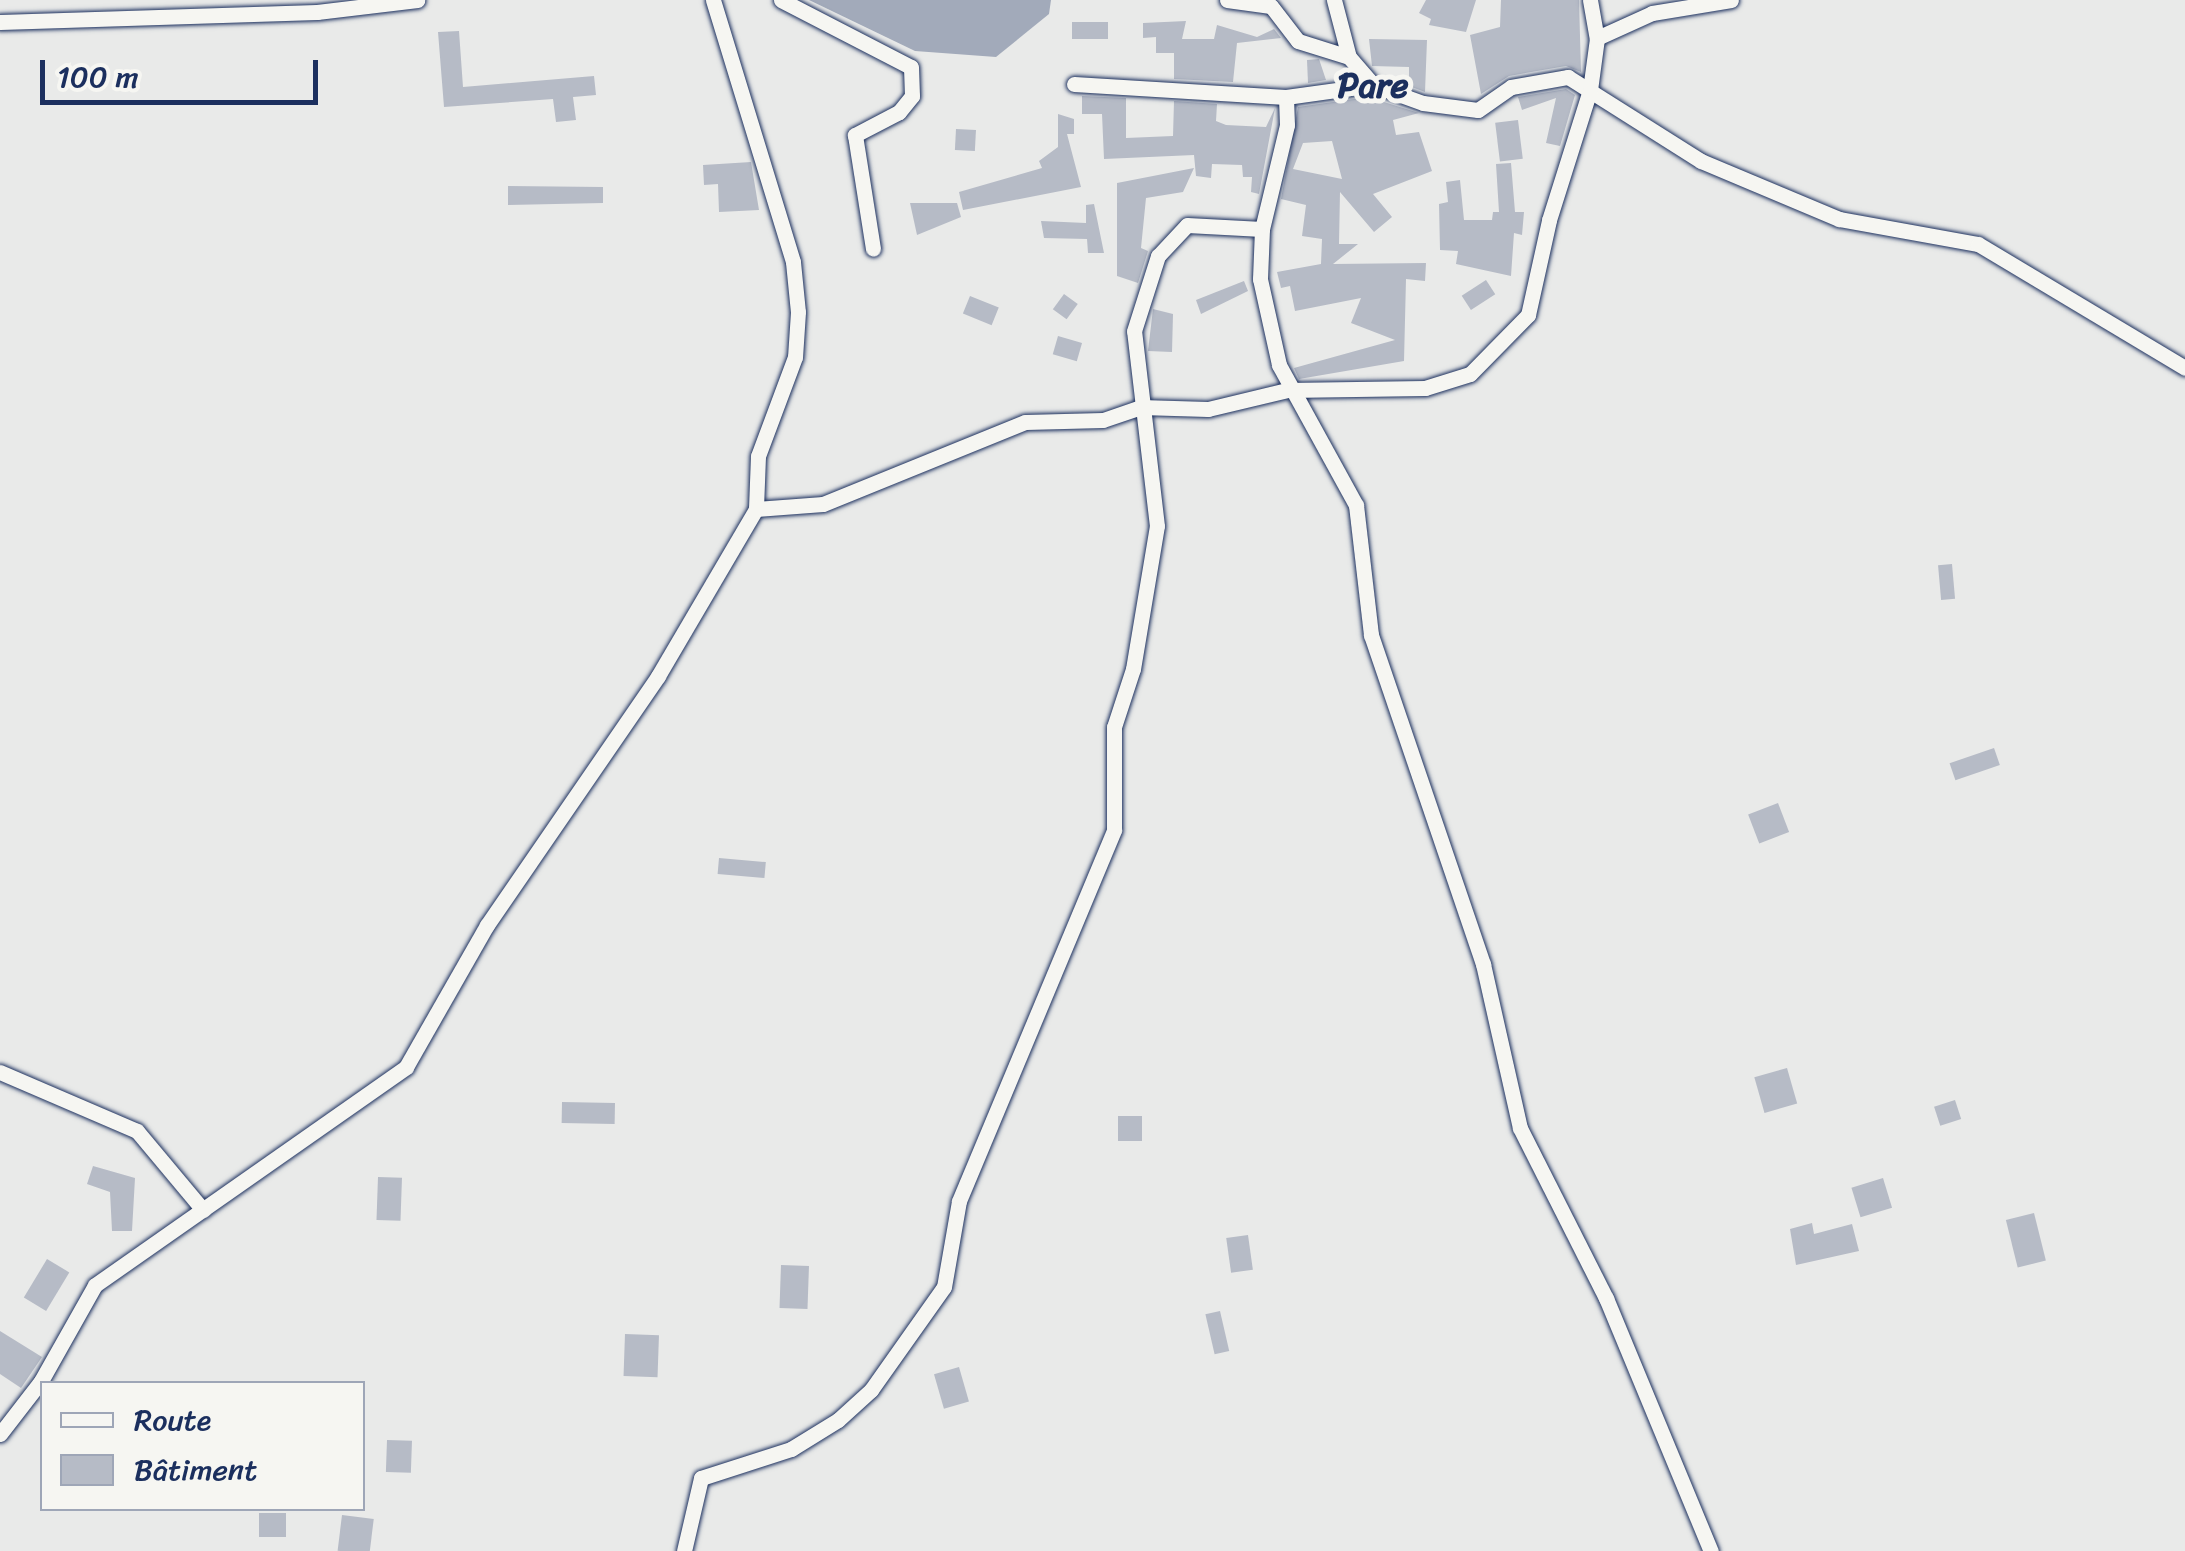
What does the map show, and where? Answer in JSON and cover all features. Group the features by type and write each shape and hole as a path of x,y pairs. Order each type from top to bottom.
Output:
{"street":[{"path":"0,22 318,12 418,0"},
{"path":"41,1381 95,1285 406,1067 488,925 658,676 756,509 758,456 795,357 798,312 788,245 714,0"},
{"path":"781,0 911,67 912,96 899,112 855,135 873,249"},
{"path":"1227,0 1271,6 1298,41 1349,57"},
{"path":"1334,0 1349,57 1373,85 1423,104 1478,110 1511,88 1541,79 1568,77 1701,161 1839,219 1978,244 2078,298 2185,368"},
{"path":"756,509 822,504 1025,422 1103,420 1140,407 1208,410 1287,390 1425,388 1470,374 1528,315 1549,220 1590,90 1597,38 1590,0"},
{"path":"1597,38 1652,13 1731,0"},
{"path":"1074,84 1286,97 1373,85"},
{"path":"1286,97 1284,146 1262,229 1262,300 1287,390 1356,505 1371,635 1483,964 1520,1128 1606,1298 1712,1551"},
{"path":"684,1551 702,1478 791,1450 838,1420 871,1390 944,1287 959,1201 1114,830 1114,727 1133,669 1157,526 1134,331 1158,256 1187,225 1262,229"},
{"path":"0,1072 137,1130 202,1210"},
{"path":"0,1434 40,1382"}],"water":[{"path":"809,0 1051,0 1049,14 996,57 915,51"}],"building":[{"path":"1426,0 1476,0 1466,32 1429,25 1431,19 1419,13"},
{"path":"1501,0 1579,0 1581,72 1566,66 1509,76 1481,94 1470,35 1500,27"},
{"path":"1186,21 1182,39 1214,39 1217,25 1257,37 1274,29 1281,38 1237,43 1233,82 1174,79 1174,53 1156,53 1156,37 1143,38 1143,23"},
{"path":"1072,22 1108,22 1108,39 1072,39"},
{"path":"459,31 463,87 594,76 596,95 573,97 576,120 556,122 553,99 444,107 438,32"},
{"path":"1369,39 1427,40 1425,92 1409,86 1409,67 1372,66"},
{"path":"1319,59 1326,80 1308,83 1307,60"},
{"path":"1566,89 1575,95 1560,146 1546,143 1556,98 1522,110 1518,97"},
{"path":"1082,96 1126,98 1126,138 1173,136 1174,101 1217,104 1216,121 1226,125 1266,127 1275,108 1259,194 1251,192 1252,177 1243,177 1242,165 1212,164 1211,178 1196,176 1194,155 1104,159 1102,114 1082,114"},
{"path":"1368,97 1419,113 1393,120 1396,135 1419,132 1432,171 1373,194 1392,217 1374,232 1340,192 1339,244 1358,244 1333,264 1426,263 1425,281 1406,279 1404,361 1299,379 1294,368 1395,340 1351,323 1361,298 1295,311 1290,286 1281,288 1277,272 1321,264 1322,239 1302,236 1306,205 1281,199 1298,107","holes":["1332,141 1342,179 1293,169 1303,143"]},
{"path":"1058,114 1074,119 1074,134 1067,134 1081,187 963,210 959,192 1042,168 1039,161 1058,147"},
{"path":"1518,120 1523,159 1500,162 1495,123"},
{"path":"956,129 976,130 975,151 955,150"},
{"path":"751,162 759,210 719,212 718,184 704,185 703,165"},
{"path":"1511,163 1515,212 1524,212 1522,235 1514,233 1511,276 1456,264 1458,251 1440,250 1439,204 1448,202 1446,182 1460,180 1464,220 1492,220 1493,212 1499,212 1496,164"},
{"path":"1194,168 1183,192 1146,198 1141,248 1148,251 1138,283 1117,276 1117,183"},
{"path":"508,186 603,187 603,203 508,205"},
{"path":"910,203 957,203 961,217 917,235"},
{"path":"1094,204 1104,253 1088,253 1087,239 1044,238 1041,221 1086,223 1086,205"},
{"path":"1486,280 1495,294 1471,310 1462,296"},
{"path":"1244,281 1248,291 1201,314 1196,300"},
{"path":"1064,294 1078,304 1067,319 1053,309"},
{"path":"970,296 999,308 992,325 963,314"},
{"path":"1153,309 1173,314 1172,352 1148,351"},
{"path":"1058,336 1082,343 1077,361 1053,354"},
{"path":"1952,564 1955,599 1941,600 1938,565"},
{"path":"1994,748 2000,765 1955,780 1950,763"},
{"path":"1778,803 1789,832 1759,843 1748,814"},
{"path":"719,858 766,862 764,878 718,874"},
{"path":"1787,1068 1797,1104 1765,1113 1754,1077"},
{"path":"1955,1100 1961,1119 1940,1126 1934,1107"},
{"path":"562,1102 615,1103 615,1124 562,1123"},
{"path":"1118,1116 1142,1116 1142,1141 1118,1141"},
{"path":"93,1166 135,1178 132,1231 112,1231 110,1192 87,1184"},
{"path":"378,1177 402,1178 400,1221 376,1220"},
{"path":"1883,1178 1892,1208 1861,1217 1851,1188"},
{"path":"2034,1213 2046,1261 2018,1268 2006,1220"},
{"path":"1812,1223 1814,1234 1852,1224 1859,1251 1796,1265 1790,1229"},
{"path":"1248,1235 1253,1270 1231,1273 1226,1238"},
{"path":"47,1259 69,1272 46,1311 24,1298"},
{"path":"781,1265 809,1266 807,1309 779,1308"},
{"path":"1220,1311 1229,1351 1215,1354 1205,1314"},
{"path":"0,1331 42,1357 21,1388 0,1374"},
{"path":"625,1334 659,1335 658,1377 624,1376"},
{"path":"959,1367 969,1402 944,1409 934,1374"},
{"path":"387,1440 412,1441 411,1473 386,1472"},
{"path":"259,1513 286,1513 286,1537 259,1537"},
{"path":"342,1515 374,1519 370,1551 338,1551"}],"district":[{"name":"Pare","path":"1373,85"}]}
